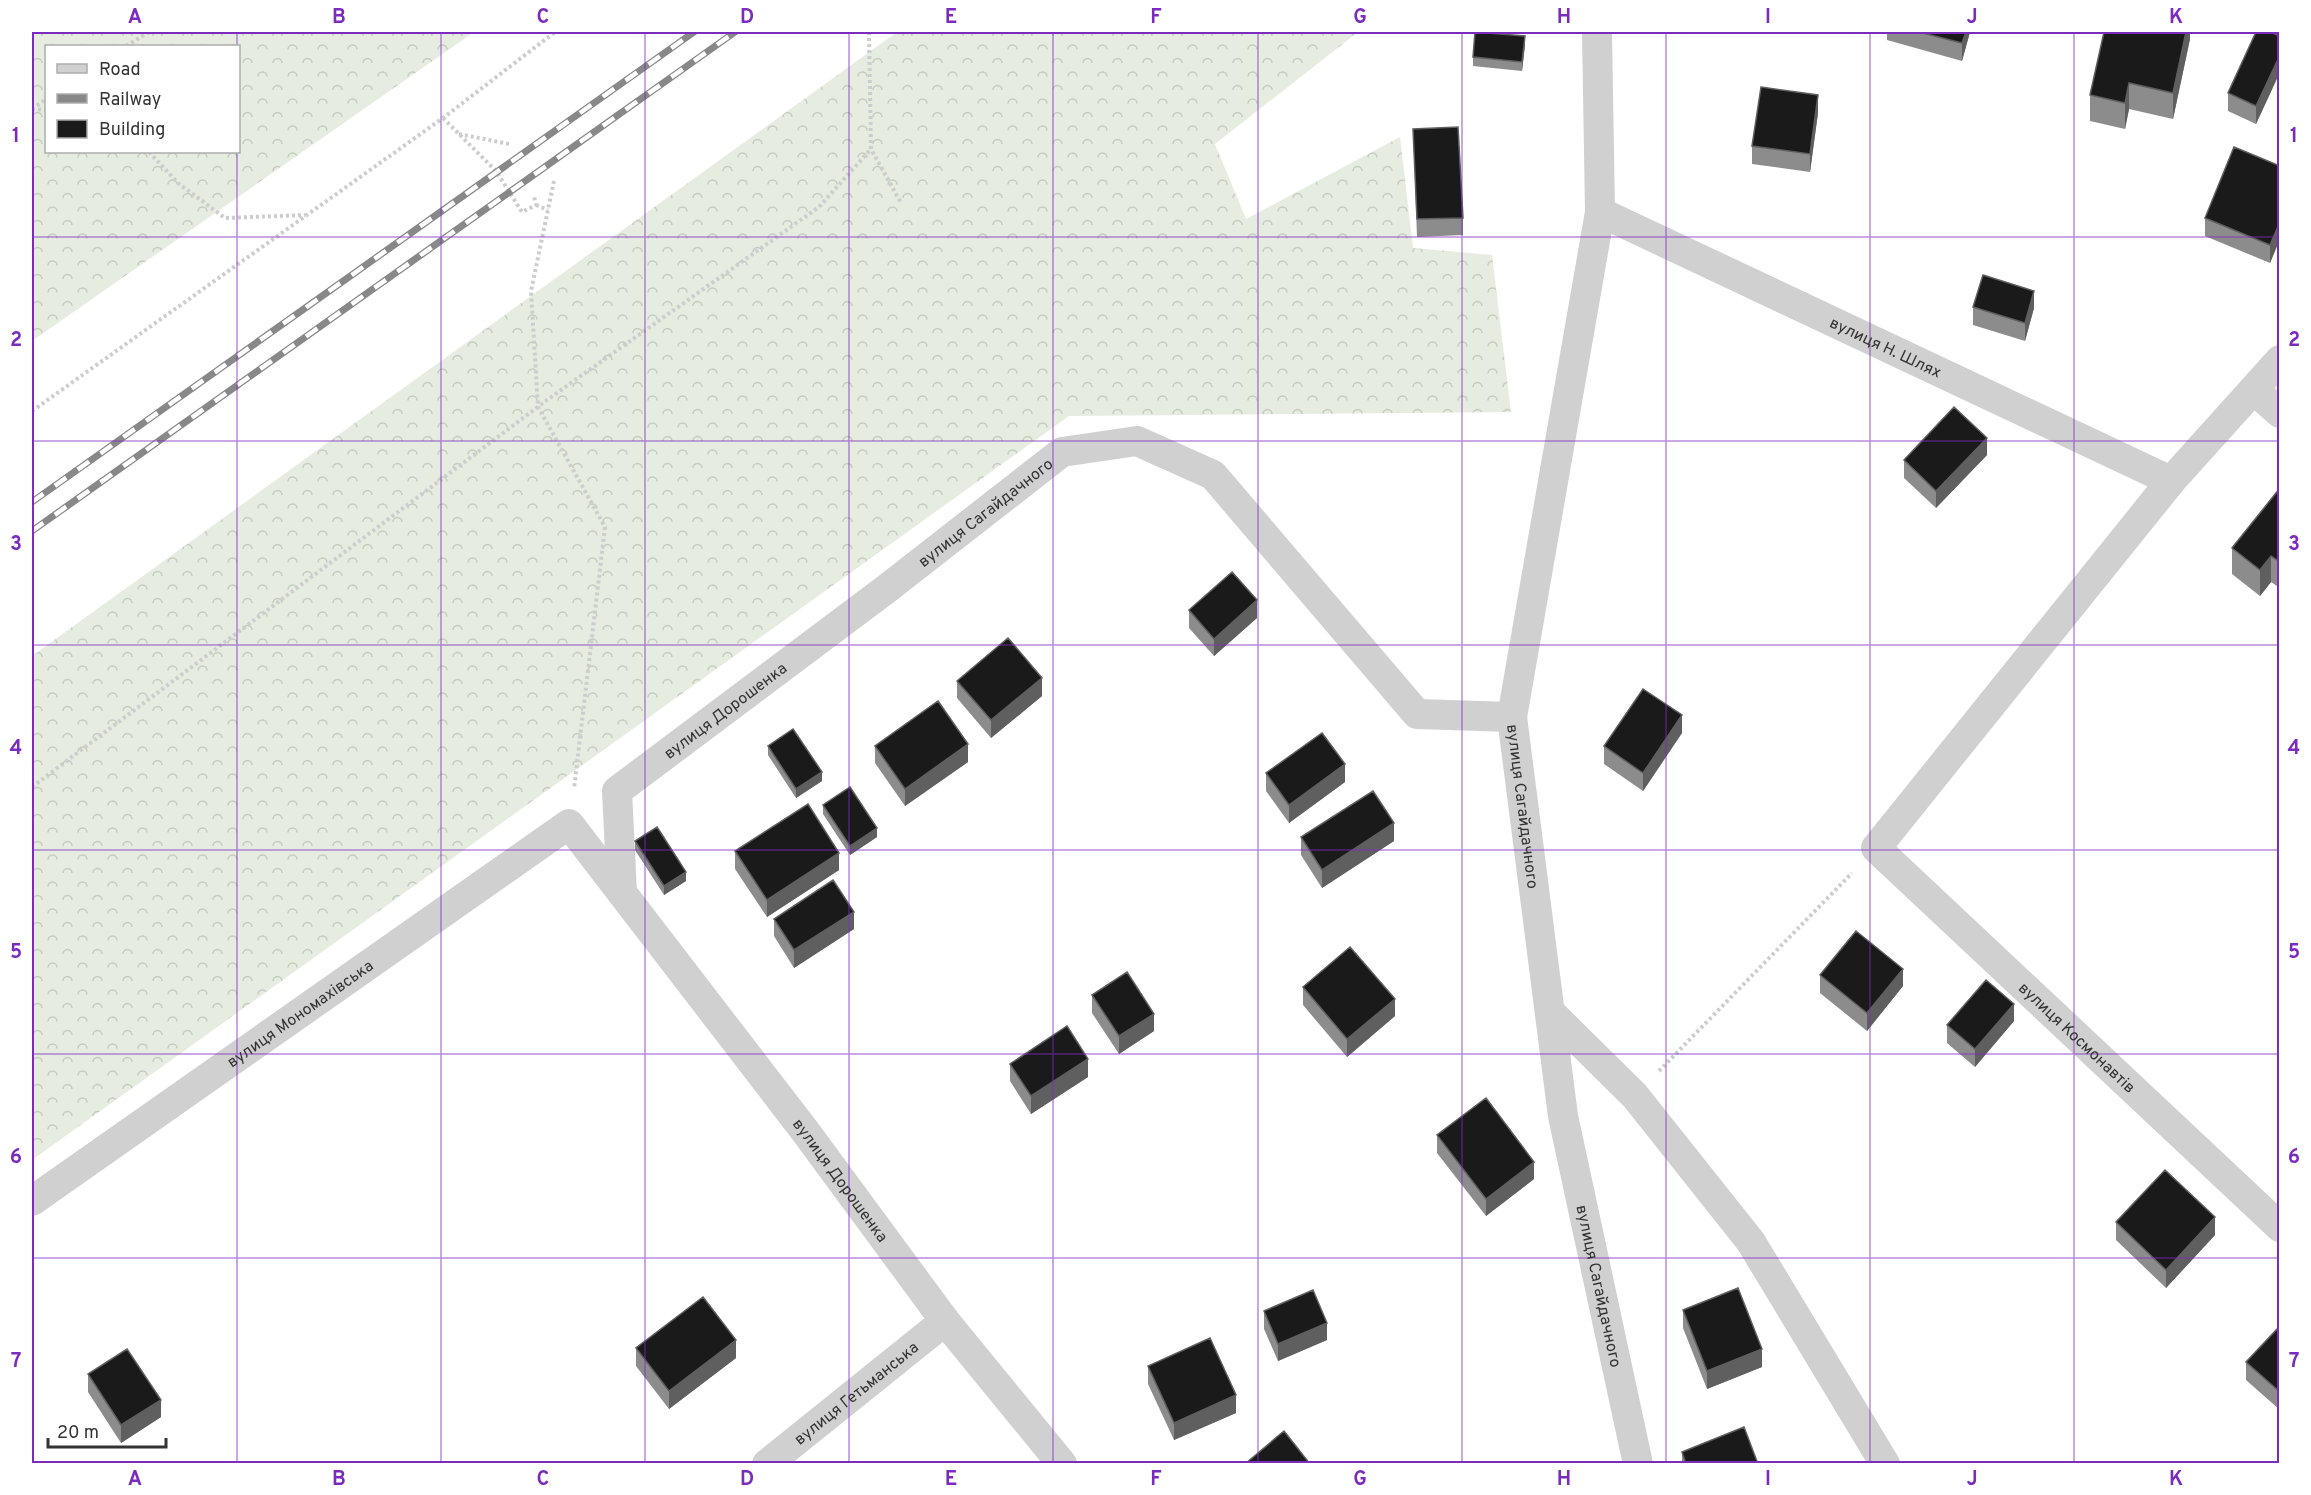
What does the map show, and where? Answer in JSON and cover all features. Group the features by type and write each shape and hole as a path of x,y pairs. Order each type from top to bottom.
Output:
{"street":[{"path":"1512,717 1600,212 1597,32"},
{"name":"вулиця Н. Шлях","path":"1600,212 2171,481"},
{"path":"1876,848 2171,481 2280,360"},
{"path":"2254,390 2280,413"},
{"name":"вулиця Сагайдачного","path":"885,590 1062,452 1137,441 1213,475 1417,714 1512,717 1563,1116 1638,1464"},
{"name":"вулиця Дорошенка","path":"622,893 617,791 885,590"},
{"name":"вулиця Дорошенка","path":"569,825 805,1131 945,1321 1062,1464"},
{"name":"вулиця Мономахівська","path":"32,1202 569,825"},
{"name":"вулиця Космонавтів","path":"1876,848 2280,1227"},
{"path":"1550,1012 1635,1096 1751,1242 1885,1464"},
{"name":"вулиця Гетьманська","path":"767,1464 945,1321"}],"path":[{"path":"128,45 149,32"},
{"path":"32,411 443,118 555,32"},
{"path":"869,32 872,149 901,203"},
{"path":"32,109 45,100"},
{"path":"443,118 496,171 522,212 536,205 548,210"},
{"path":"459,134 509,144"},
{"path":"32,787 538,407 819,207 872,149"},
{"path":"150,153 178,183 225,218 306,215"},
{"path":"554,181 531,291 538,407 605,527 569,825"},
{"path":"534,196 536,205"},
{"path":"1635,1096 1876,848"}],"green space":[{"path":"32,32 474,32 32,341"},
{"path":"897,32 1358,32 1215,144 1246,219 1400,137 1413,248 1492,255 1511,412 1069,416 32,1160 32,656"}],"building":[{"path":"1475,32 1525,36 1522,62 1473,57"},
{"path":"1919,32 1966,32 1962,43"},
{"path":"2104,32 2186,32 2173,93 2129,83 2125,103 2090,95"},
{"path":"2256,32 2270,32 2280,36 2280,55 2256,106 2228,93"},
{"path":"1761,87 1818,95 1810,154 1752,146"},
{"path":"1458,127 1463,218 1417,219 1413,129"},
{"path":"2234,147 2280,166 2280,222 2270,245 2205,218"},
{"path":"1983,275 2034,291 2025,323 1973,307"},
{"path":"1954,407 1987,438 1936,491 1904,460"},
{"path":"2280,488 2280,562 2271,556 2260,570 2232,548"},
{"path":"1232,572 1257,600 1214,639 1189,610"},
{"path":"1008,638 1042,678 991,720 957,681"},
{"path":"1643,689 1682,715 1643,773 1604,746"},
{"path":"938,701 968,744 905,789 875,746"},
{"path":"793,729 822,772 796,789 768,746"},
{"path":"1322,733 1345,764 1289,805 1266,773"},
{"path":"850,787 877,828 850,846 823,805"},
{"path":"1373,791 1394,823 1322,870 1301,837"},
{"path":"808,804 839,853 767,900 735,851"},
{"path":"657,827 686,872 664,886 635,841"},
{"path":"833,880 854,912 794,950 774,919"},
{"path":"1856,931 1903,969 1867,1013 1820,975"},
{"path":"1350,947 1395,999 1347,1039 1303,987"},
{"path":"1127,972 1154,1014 1119,1036 1092,995"},
{"path":"1986,980 2014,1004 1975,1049 1947,1025"},
{"path":"1067,1026 1088,1059 1031,1096 1010,1064"},
{"path":"1486,1098 1534,1162 1486,1199 1437,1135"},
{"path":"2165,1170 2215,1217 2166,1270 2116,1222"},
{"path":"1738,1288 1762,1349 1707,1371 1683,1310"},
{"path":"1313,1290 1327,1323 1278,1344 1264,1311"},
{"path":"703,1297 736,1340 669,1391 636,1348"},
{"path":"2280,1326 2280,1392 2246,1362"},
{"path":"1210,1338 1236,1395 1174,1423 1148,1366"},
{"path":"127,1349 161,1400 121,1425 88,1374"},
{"path":"1744,1427 1758,1464 1686,1464 1682,1452"},
{"path":"1284,1431 1310,1464 1245,1464"}],"railway":[{"path":"32,502 694,32"},
{"path":"32,531 735,32"}]}
